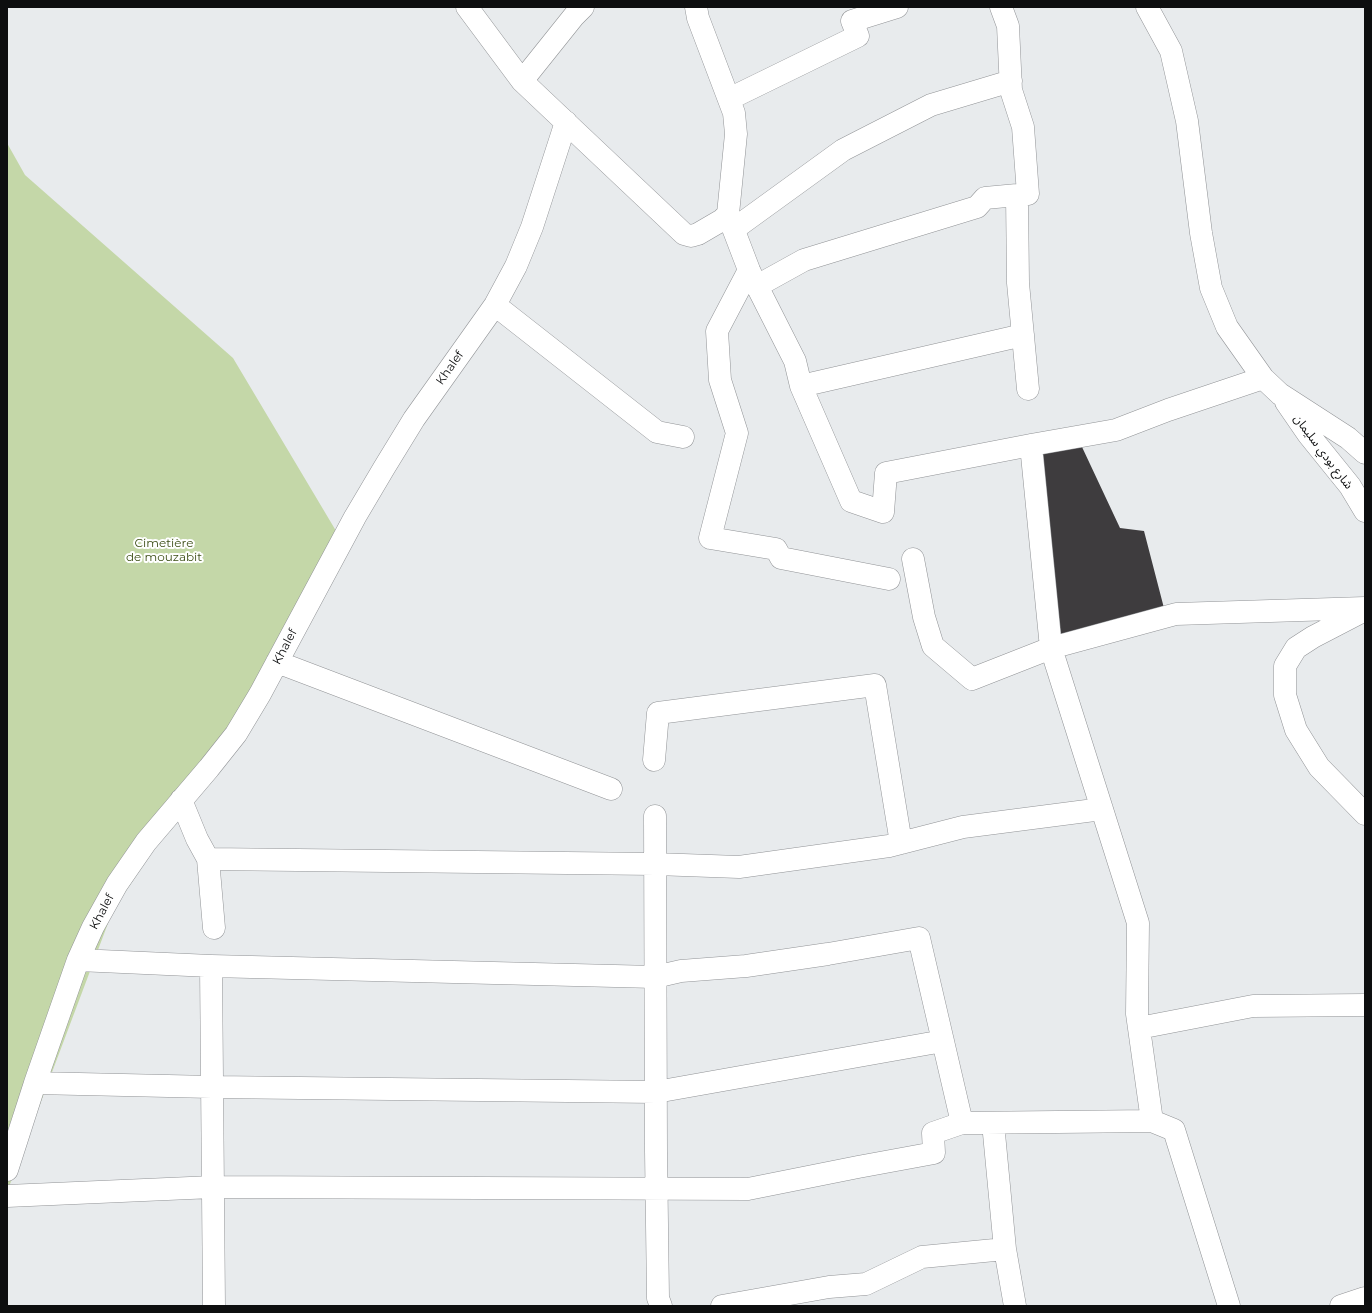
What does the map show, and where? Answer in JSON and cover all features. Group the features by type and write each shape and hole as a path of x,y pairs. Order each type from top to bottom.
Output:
{"street":[{"path":"467,7 522,81 684,234 691,236 698,234 722,220 731,221 843,150 931,105 1011,81"},
{"path":"522,81 574,16 583,7"},
{"path":"696,7 698,18 734,113 736,134 731,221 753,278 794,362 801,386 851,501 883,512 886,474 1116,430 1168,410 1263,378"},
{"path":"729,99 858,36 852,21 897,7"},
{"path":"889,579 781,558 776,549 710,538 737,433 720,380 717,331 753,278 804,260 977,207 985,198 1028,194 1023,127 1011,90 1008,26 1001,7"},
{"path":"1147,7 1171,51 1187,121 1201,233 1211,288 1227,327 1263,378 1280,394 1348,438 1365,453"},
{"name":"Khalef","path":"7,1170 35,1083 78,960 93,927 117,884 146,842 236,734 384,468 414,419 495,305 516,266 532,227 566,122"},
{"path":"1017,195 1018,283 1028,389"},
{"path":"495,305 657,432 683,437"},
{"path":"801,386 1023,335"},
{"name":"شارع بودي سليمان","path":"1280,394 1308,434 1350,486 1365,511"},
{"path":"1032,445 1051,648 1138,923 1137,1014 1152,1121"},
{"path":"913,559 924,617 932,646 972,679 1051,648 1176,614 1365,609"},
{"path":"1365,609 1313,637 1296,648 1285,666 1285,695 1296,730 1320,768 1365,814"},
{"path":"277,662 611,789"},
{"path":"654,760 658,713 875,685 901,843"},
{"path":"181,800 197,839 208,859 214,928"},
{"path":"208,859 655,864 739,867 889,846 963,827 1102,809"},
{"path":"655,816 658,1298 661,1306"},
{"path":"78,960 211,966 655,977 681,971 746,966 828,954 919,938 962,1123"},
{"path":"211,966 214,1306"},
{"path":"1139,1028 1253,1006 1365,1005"},
{"path":"35,1083 212,1087 656,1092 944,1041"},
{"path":"7,1196 213,1187 748,1189 934,1153 933,1133 962,1123 1152,1121 1174,1130 1229,1306"},
{"path":"993,1123 1004,1249 1015,1306"},
{"path":"722,1306 829,1287 866,1284 922,1257 1004,1249"},
{"path":"1341,1306 1365,1298"}],"green space":[{"name":"Cimetière de mouzabit","path":"7,143 25,175 233,358 348,551 282,659 113,910 7,1192"}],"building":[{"path":"1082,447 1120,528 1144,531 1165,612 1055,641 1035,454"}]}
